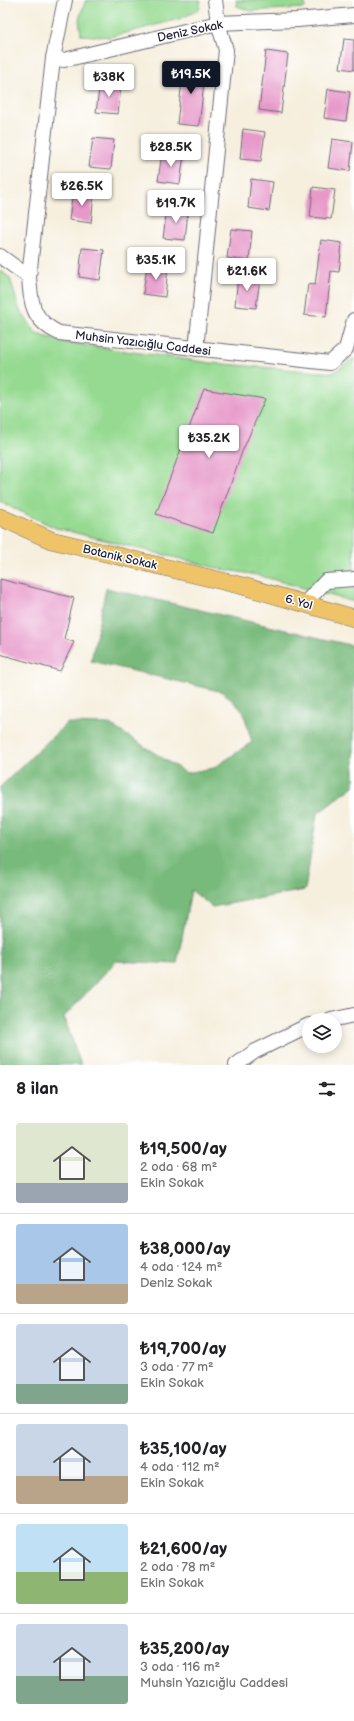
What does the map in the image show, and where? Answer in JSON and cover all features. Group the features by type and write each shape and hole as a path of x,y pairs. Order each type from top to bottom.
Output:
{"main road":[{"name":"Botanik Sokak","path":"0,517 51,540 243,586"},
{"name":"6. Yol","path":"243,586 354,618"}],"street":[{"name":"Muhsin Yazıcığlu Caddesi","path":"65,0 53,58 29,277 31,296 37,316 48,328 59,333 330,363 346,349 353,328"},
{"path":"196,349 226,50 218,23 215,0"},
{"name":"Deniz Sokak","path":"53,58 64,60 218,23 297,20 354,15"},
{"path":"0,256 29,277"},
{"path":"304,604 326,581 354,579"},
{"path":"342,1018 354,1015"},
{"path":"236,1065 254,1052 302,1028"}],"green space":[{"path":"86,0 201,0 199,10 179,19 110,37 81,35 79,19"},
{"path":"236,0 305,0 305,8 250,11 237,6"},
{"path":"0,270 10,278 19,309 37,334 68,343 211,363 333,373 354,358 354,602 257,575 221,569 56,528 0,502"},
{"path":"106,588 354,646 354,786 317,814 305,890 212,907 191,890 177,964 116,961 64,1017 81,1065 0,1065 0,787 67,723 109,724 186,773 214,768 252,742 243,711 223,692 91,661"}],"building":[{"path":"344,39 354,40 354,70 340,68"},
{"path":"266,51 288,54 281,113 259,110"},
{"path":"184,64 206,67 199,126 177,124"},
{"path":"100,82 121,85 118,114 96,112"},
{"path":"328,89 350,92 346,121 324,118"},
{"path":"243,129 265,132 261,161 240,159"},
{"path":"93,138 114,140 111,169 89,167"},
{"path":"332,139 353,142 350,171 328,168"},
{"path":"162,152 184,154 180,184 158,181"},
{"path":"251,179 273,182 269,211 248,208"},
{"path":"313,187 335,190 331,219 310,217"},
{"path":"73,191 94,194 91,223 69,220"},
{"path":"167,208 188,211 185,240 163,238"},
{"path":"231,229 252,231 249,261 227,258"},
{"path":"321,240 342,243 339,272 331,271 326,317 304,315 308,284 315,285"},
{"path":"82,248 104,250 100,280 79,277"},
{"path":"147,265 168,267 165,297 143,294"},
{"path":"238,276 260,279 256,308 235,306"},
{"path":"204,389 265,399 242,452 213,533 156,514"},
{"path":"0,579 74,598 64,639 74,642 60,671 0,654"}]}
